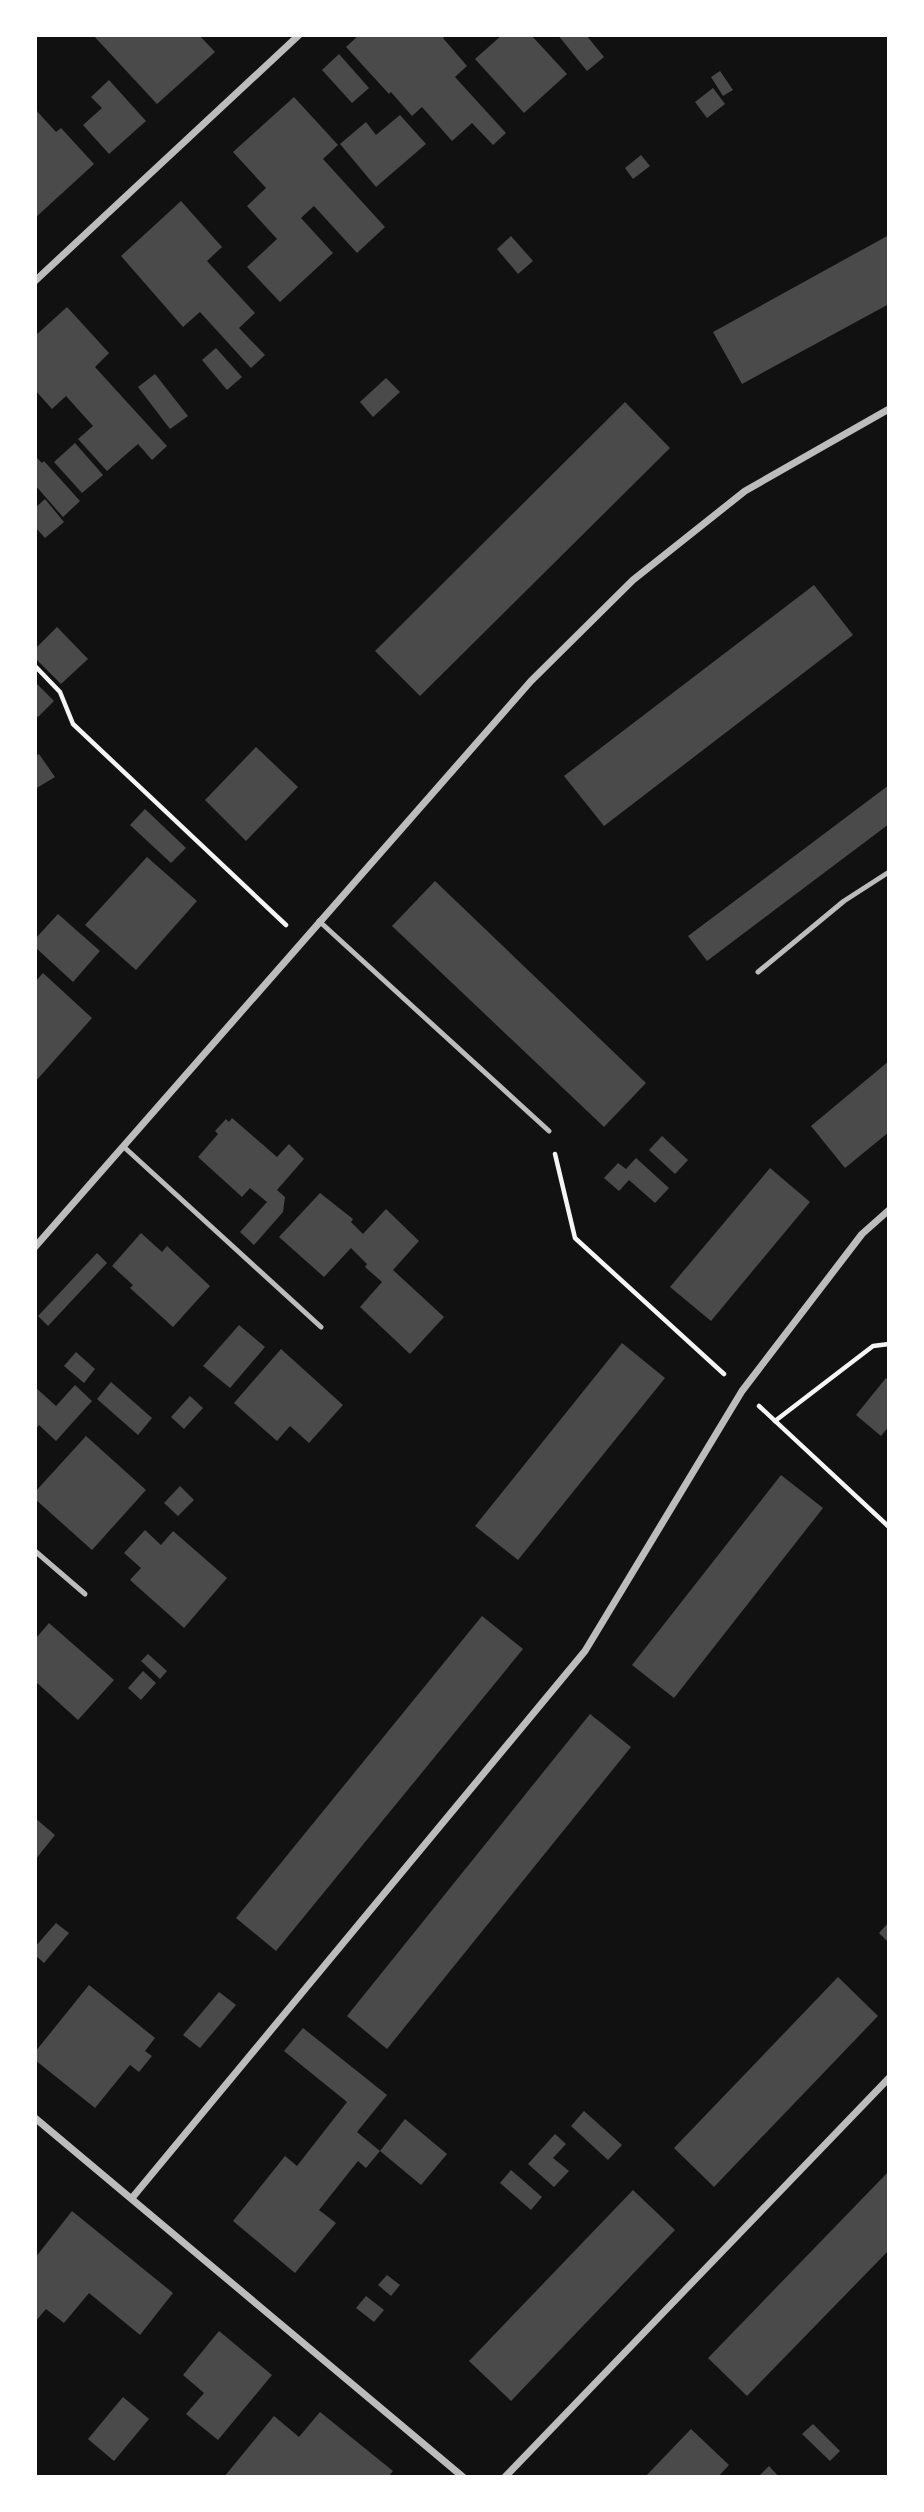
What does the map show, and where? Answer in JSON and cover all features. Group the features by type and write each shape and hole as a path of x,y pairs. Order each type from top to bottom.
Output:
{"street":[{"path":"35,281 299,35"},
{"path":"35,1247 531,681 633,580 746,491 889,409"},
{"path":"132,2198 585,1651 742,1391 862,1234 889,1210"},
{"path":"505,2477 889,2078"},
{"path":"35,2118 463,2477"}],"lane":[{"path":"758,972 844,901 889,872"},
{"path":"319,922 549,1131"},
{"path":"124,1147 321,1328"},
{"path":"35,1551 85,1594"}],"path":[{"path":"35,666 60,692 73,724 303,941"},
{"path":"549,1131 575,1238 889,1527"},
{"path":"775,1421 873,1346 889,1344"}],"building":[{"path":"93,35 199,35 215,52 157,104"},
{"path":"359,35 446,35 443,38 467,66 455,77 506,133 493,145 472,123 452,141 422,107 412,116 346,47"},
{"path":"502,35 531,35 567,74 524,113 475,59"},
{"path":"558,35 586,35 604,57 587,71"},
{"path":"339,54 369,88 352,103 322,70"},
{"path":"720,71 733,90 723,96 711,77"},
{"path":"109,80 146,121 109,154 83,125 102,108 91,97"},
{"path":"713,88 725,104 707,118 695,102"},
{"path":"294,97 338,145 323,159 385,227 357,253 314,206 301,218 333,253 280,302 247,267 277,239 247,206 266,188 233,152"},
{"path":"35,109 56,132 61,128 94,164 35,218"},
{"path":"400,115 426,144 376,187 340,144 366,122 376,135"},
{"path":"641,155 650,166 633,179 625,168"},
{"path":"181,201 222,247 207,261 255,313 239,328 265,355 251,368 200,312 183,327 121,256"},
{"path":"889,235 889,304 742,384 713,332"},
{"path":"511,236 533,261 518,274 497,249"},
{"path":"67,307 109,353 95,367 167,446 152,460 138,444 107,471 78,439 93,426 66,396 52,409 35,390 35,336"},
{"path":"216,348 242,377 227,390 202,360"},
{"path":"155,374 188,416 170,429 138,387"},
{"path":"386,378 400,392 373,417 360,402"},
{"path":"625,402 670,448 420,696 375,651"},
{"path":"75,443 103,475 82,493 54,462"},
{"path":"35,456 42,463 44,461 80,501 63,517 35,485"},
{"path":"45,499 64,522 45,538 35,527 35,508"},
{"path":"814,585 853,635 604,826 564,776"},
{"path":"57,627 88,659 61,684 35,658 35,649"},
{"path":"35,682 54,701 38,717 35,714"},
{"path":"256,747 298,787 246,841 205,800"},
{"path":"39,754 55,777 35,789 35,757"},
{"path":"889,785 889,824 707,961 688,936"},
{"path":"145,809 186,848 171,863 130,825"},
{"path":"147,857 197,901 136,970 85,925"},
{"path":"435,881 646,1083 604,1127 392,926"},
{"path":"58,914 100,951 73,982 35,947 35,939"},
{"path":"43,973 92,1018 35,1082 35,982"},
{"path":"889,1061 889,1132 845,1168 811,1126"},
{"path":"232,1118 277,1157 289,1144 304,1159 277,1190 285,1197 283,1212 254,1245 240,1232 267,1202 250,1188 242,1197 198,1157 218,1134 215,1131 226,1119 229,1122"},
{"path":"662,1136 688,1160 675,1174 649,1150"},
{"path":"636,1158 669,1188 655,1203 629,1180 619,1191 604,1178 618,1163 626,1169"},
{"path":"770,1168 810,1202 711,1321 670,1287"},
{"path":"320,1193 353,1219 351,1222 363,1234 386,1209 419,1241 393,1270 444,1317 410,1354 360,1307 382,1282 365,1267 367,1264 351,1248 324,1277 279,1237"},
{"path":"141,1233 162,1252 167,1246 210,1286 173,1327 130,1288 133,1285 112,1266"},
{"path":"97,1253 107,1263 48,1326 38,1316"},
{"path":"239,1325 265,1347 230,1388 203,1366"},
{"path":"622,1343 665,1378 518,1560 475,1526"},
{"path":"281,1349 343,1405 309,1443 290,1426 277,1441 234,1403"},
{"path":"76,1352 95,1369 84,1383 64,1366"},
{"path":"886,1378 889,1381 889,1426 881,1436 856,1415"},
{"path":"111,1382 152,1418 138,1435 97,1399"},
{"path":"75,1385 92,1401 56,1441 39,1425 35,1430 35,1387 56,1406"},
{"path":"190,1396 203,1408 184,1429 171,1417"},
{"path":"86,1436 146,1490 92,1550 35,1499 35,1492"},
{"path":"781,1475 823,1508 674,1698 632,1665"},
{"path":"180,1486 194,1500 178,1516 164,1503"},
{"path":"145,1530 161,1545 173,1531 227,1578 184,1628 130,1580 141,1568 124,1553"},
{"path":"482,1616 523,1649 276,1951 236,1918"},
{"path":"49,1623 114,1680 78,1720 35,1681 35,1635 37,1637"},
{"path":"148,1654 167,1671 160,1679 141,1661"},
{"path":"143,1671 156,1683 141,1700 128,1688"},
{"path":"590,1714 631,1747 387,2049 347,2016"},
{"path":"35,1818 55,1835 35,1860"},
{"path":"889,1922 889,1943 879,1933"},
{"path":"56,1923 69,1933 44,1963 35,1955 35,1947"},
{"path":"838,1977 878,2016 714,2187 674,2148"},
{"path":"89,1985 155,2038 145,2051 152,2056 139,2072 130,2065 95,2108 35,2060 35,2052"},
{"path":"219,1992 236,2005 200,2048 183,2035"},
{"path":"303,2028 387,2095 357,2132 380,2151 366,2168 358,2161 319,2210 336,2223 295,2273 233,2221 285,2156 297,2166 347,2102 284,2051"},
{"path":"584,2111 622,2145 608,2160 571,2126"},
{"path":"405,2119 447,2154 421,2185 380,2151"},
{"path":"555,2134 566,2144 553,2158 569,2171 554,2187 528,2164"},
{"path":"511,2170 542,2197 531,2210 500,2183"},
{"path":"889,2171 889,2250 747,2396 708,2358"},
{"path":"633,2190 675,2230 511,2401 469,2361"},
{"path":"72,2211 173,2293 140,2335 89,2293 64,2323 46,2309 35,2322 35,2258"},
{"path":"387,2275 400,2285 391,2296 378,2285"},
{"path":"366,2296 384,2310 374,2322 356,2308"},
{"path":"219,2331 272,2375 218,2440 186,2414 204,2393 183,2375"},
{"path":"123,2397 149,2419 114,2461 88,2439"},
{"path":"320,2412 393,2471 388,2477 224,2477 274,2416 299,2437"},
{"path":"813,2424 840,2451 830,2461 802,2434"},
{"path":"691,2429 729,2465 718,2477 645,2477"},
{"path":"769,2466 779,2477 758,2477"}]}
